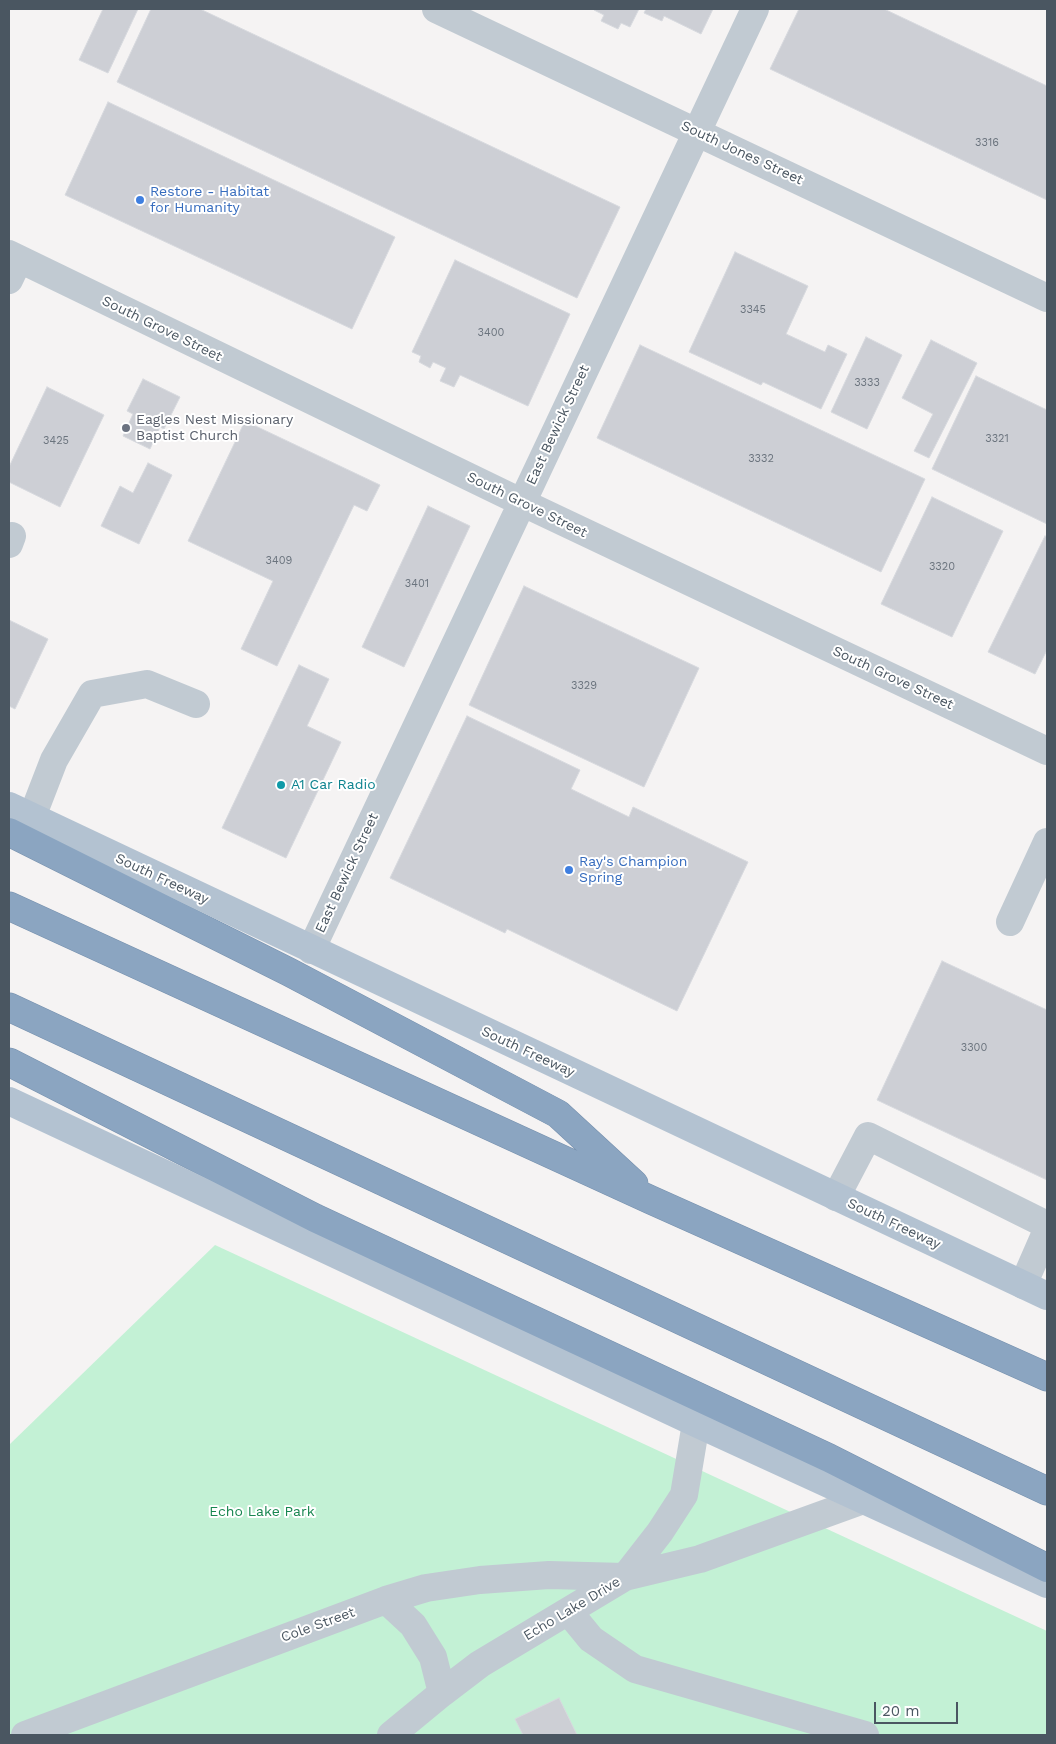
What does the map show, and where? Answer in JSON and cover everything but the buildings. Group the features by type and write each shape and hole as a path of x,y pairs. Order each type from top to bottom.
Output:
{"highway":[{"path":"9,832 280,967 558,1114 651,1200"},
{"path":"9,906 651,1200 1047,1377"},
{"path":"9,1007 1047,1491"},
{"path":"9,1062 315,1218 829,1458 1047,1568"}],"main road":[{"name":"South Freeway","path":"20,811 1047,1296"},
{"path":"9,1101 696,1423 1047,1584"}],"street":[{"name":"South Jones Street","path":"436,9 1047,298"},
{"name":"East Bewick Street","path":"311,950 755,9"},
{"name":"South Grove Street","path":"12,265 521,502 1047,751"},
{"path":"20,811 54,760 92,694 147,684 196,704"},
{"path":"1010,922 1047,842"},
{"path":"836,1197 868,1136 1047,1225"},
{"path":"1023,1284 1047,1230"},
{"path":"624,1577 660,1532 684,1495 696,1423"},
{"name":"Echo Lake Drive","path":"391,1735 480,1664 624,1577 700,1559 863,1500"},
{"name":"Cole Street","path":"25,1735 386,1600 426,1588 480,1580 549,1575 624,1577"},
{"path":"386,1600 413,1625 433,1657 442,1693"},
{"path":"568,1611 591,1639 635,1669 865,1735"}],"green space":[{"name":"Echo Lake Park","path":"215,1245 1047,1631 1047,1735 9,1735 9,1445"}],"place":[{"name":"Restore - Habitat for Humanity","path":"140,200"},
{"name":"Eagles Nest Missionary Baptist Church","path":"126,428"},
{"name":"A1 Car Radio","path":"281,785"},
{"name":"Ray's Champion Spring","path":"569,870"}]}
